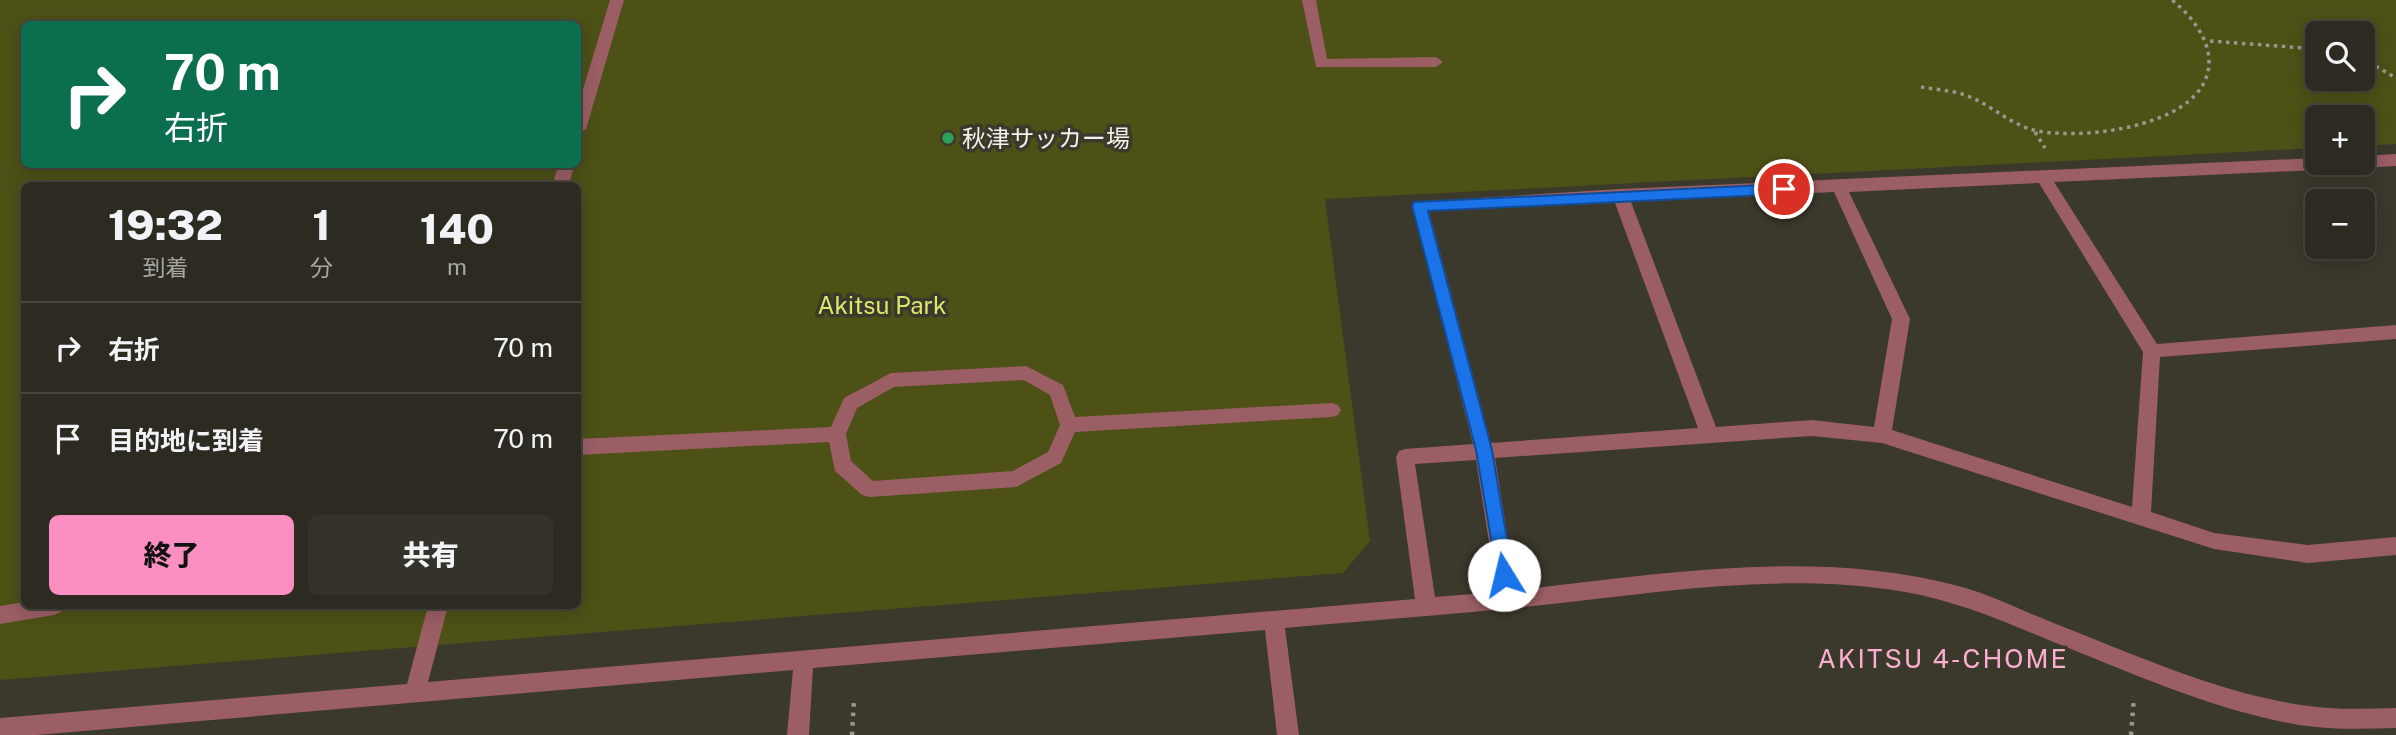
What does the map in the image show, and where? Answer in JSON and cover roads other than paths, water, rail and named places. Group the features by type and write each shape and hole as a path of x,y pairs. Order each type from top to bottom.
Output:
{"street":[{"path":"581,119 617,0"},
{"path":"1309,0 1321,64 1436,62"},
{"path":"2375,161 2396,160"},
{"path":"1508,600 1484,450 1420,206 2305,165"},
{"path":"2043,177 2152,351 2141,517"},
{"path":"1839,187 1901,319 1881,435"},
{"path":"1620,195 1709,433"},
{"path":"2152,351 2396,332"},
{"path":"1026,373 1057,390 1069,425 1055,457 1016,479 869,489 842,465 836,434 850,403 891,380 1026,373"},
{"path":"1069,425 1332,410"},
{"path":"1426,606 1405,457 1709,433 1812,428 1881,435 2214,541 2308,554 2396,546"},
{"path":"581,447 836,434"},
{"path":"0,728 414,695 804,658 1508,600 1752,575 1825,575 1897,581 1963,597 2241,704 2320,727 2396,718"},
{"path":"0,615 36,609"},
{"path":"414,695 437,609"},
{"path":"1274,620 1288,735"},
{"path":"798,735 804,658"}],"place":[{"name":"秋津サッカー場","path":"948,138"}],"district":[{"name":"AKITSU 4-CHOME","path":"1943,658"}],"park label":[{"name":"Akitsu Park","path":"882,305"}]}
